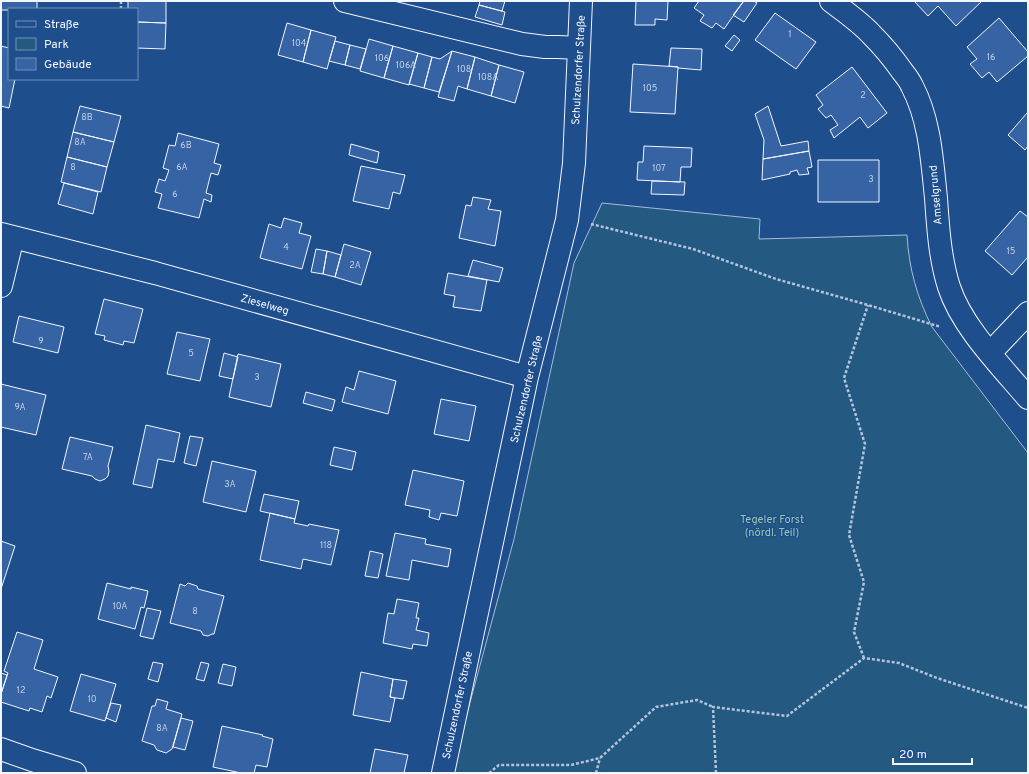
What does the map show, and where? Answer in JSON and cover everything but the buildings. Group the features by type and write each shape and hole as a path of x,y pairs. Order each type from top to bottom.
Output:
{"street":[{"path":"345,1 522,44 545,47 579,48"},
{"name":"Schulzendorfer Straße","path":"443,773 527,377 567,220 574,163 581,1"},
{"name":"Amselgrund","path":"831,1 870,33 895,61 912,85 927,125 941,248 945,272 954,301 971,330 1028,398"},
{"path":"1,286 7,236"},
{"name":"Zieselweg","path":"7,236 155,274 527,377"},
{"path":"990,353 1028,313"},
{"path":"1,749 29,767 75,773"}],"path":[{"path":"567,220 623,231 693,249 776,279 962,334 971,330"},
{"path":"864,658 854,632 864,582 850,535 865,444 844,378 868,305"},
{"path":"489,773 499,765 571,765 600,758 656,707 697,700 712,707 787,716 864,658 899,663 936,678 1028,708"},
{"path":"712,707 716,773"},
{"path":"596,773 600,758"}],"green space":[{"name":"Tegeler Forst (nördl. Teil)","path":"602,203 760,219 759,239 907,235 912,271 918,294 932,327 1028,453 1028,773 451,773 514,539 574,263"}]}
